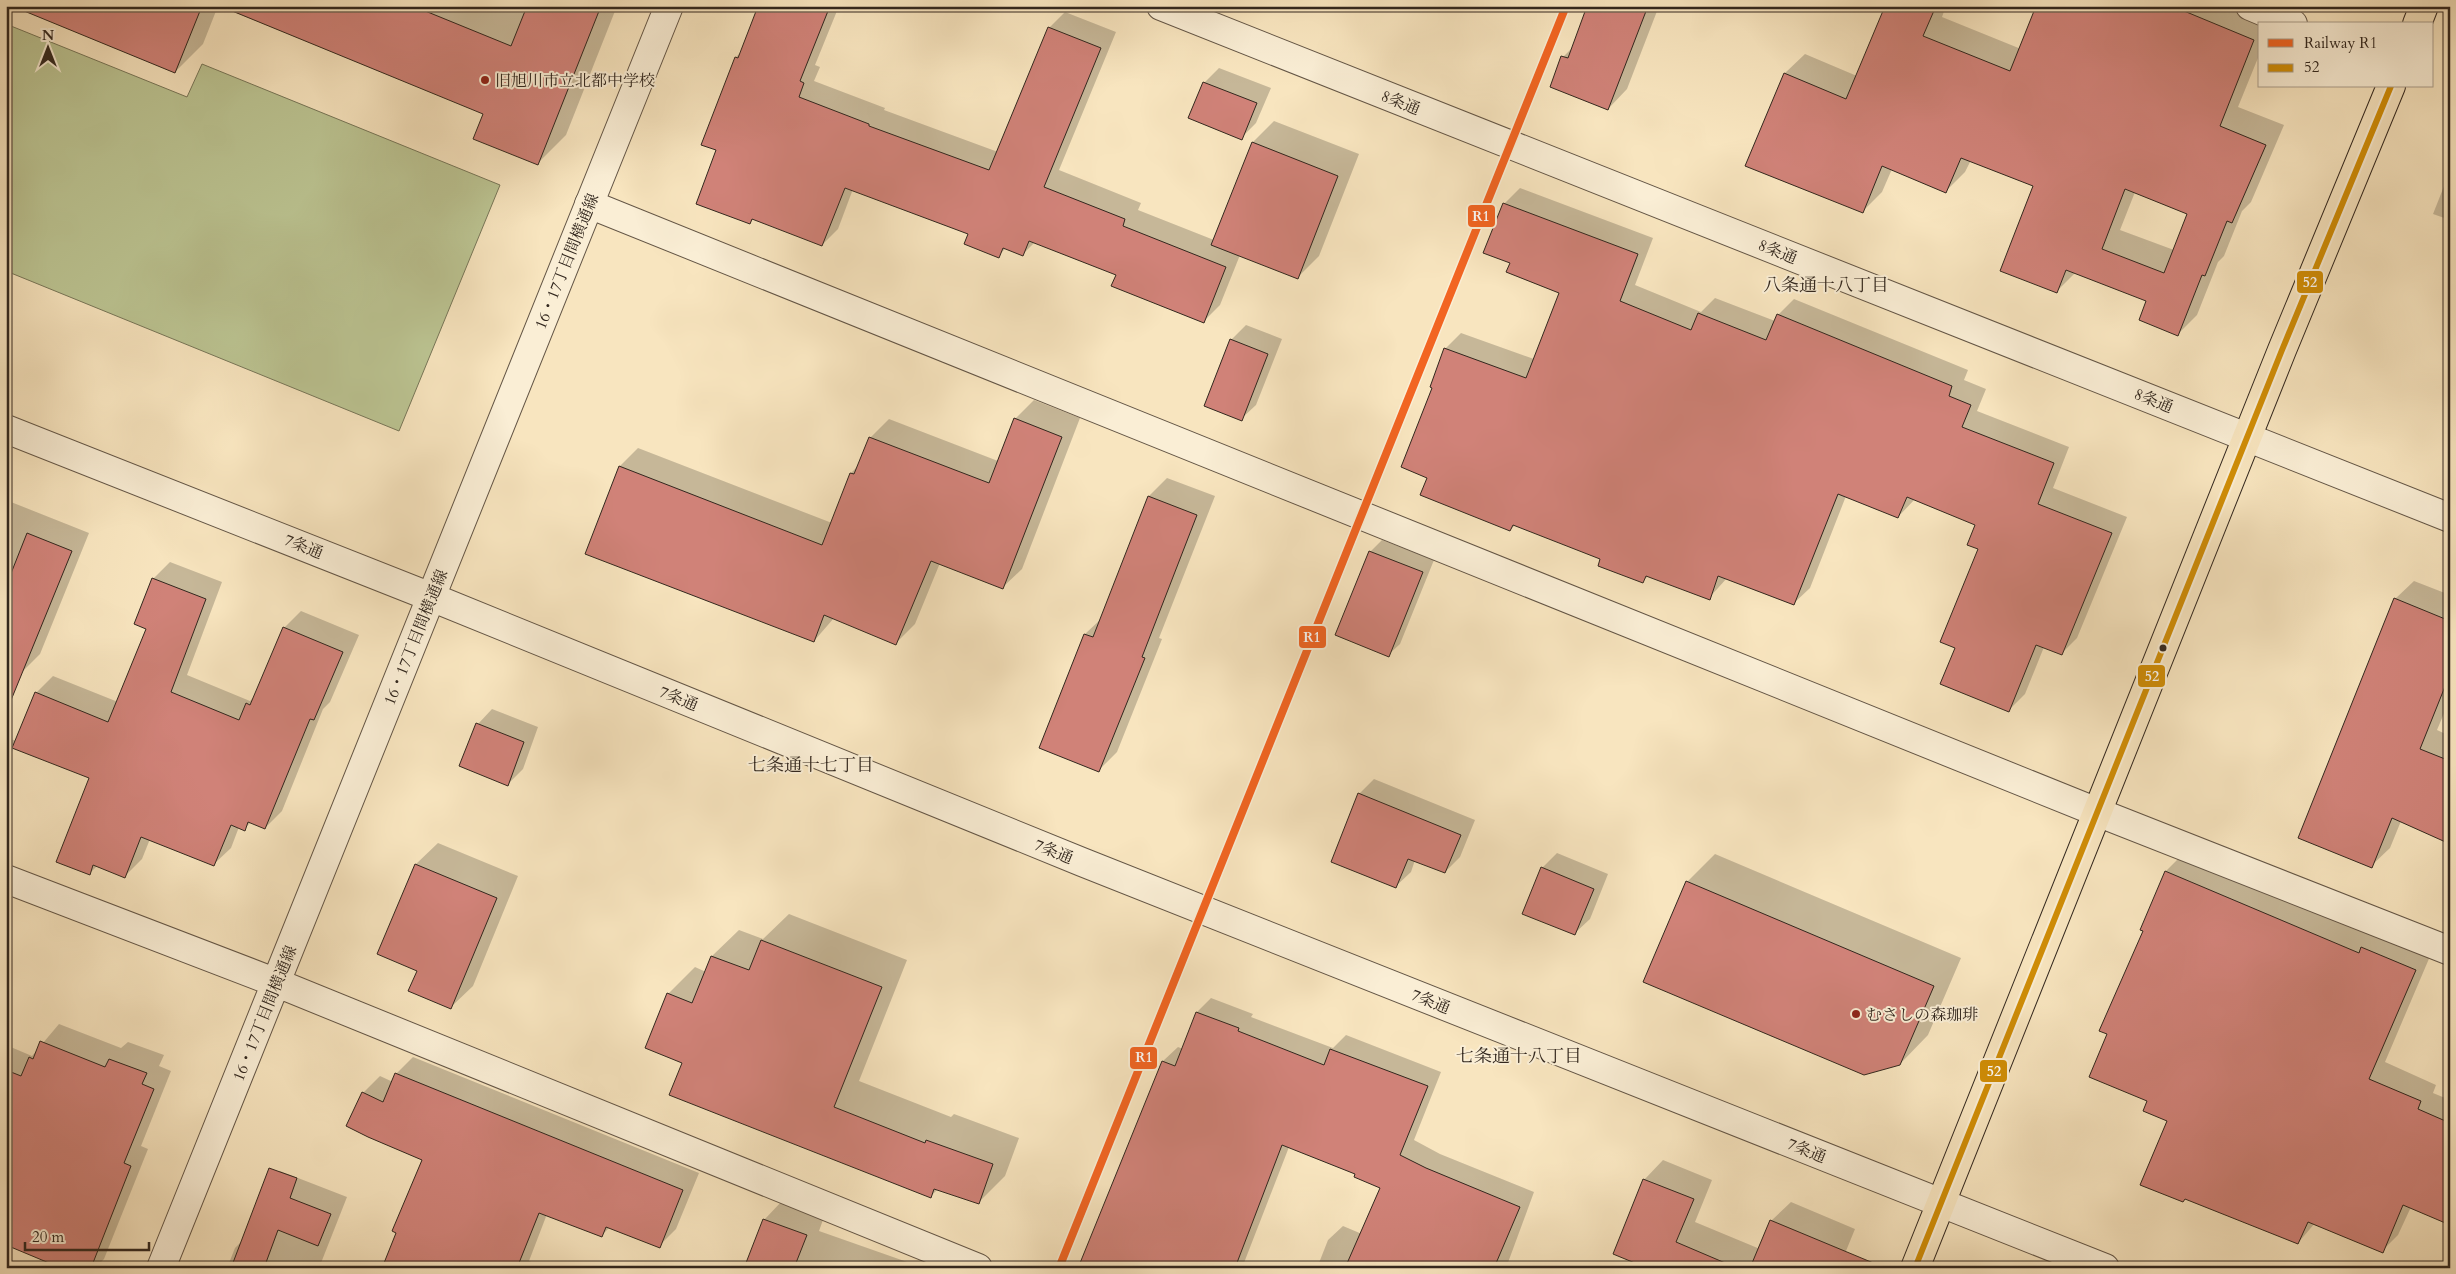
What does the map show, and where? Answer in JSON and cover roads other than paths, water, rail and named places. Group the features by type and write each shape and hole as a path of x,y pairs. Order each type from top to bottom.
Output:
{"highway":[{"path":"2418,22 2424,6"},
{"path":"1915,1268 2247,438 2390,88"}],"street":[{"name":"16・17丁目間横通線","path":"161,1268 669,6"},
{"name":"8条通","path":"1161,6 2450,518"},
{"path":"2250,6 2288,22"},
{"path":"589,204 2097,812 2450,952"},
{"name":"7条通","path":"6,429 431,597 1082,862 2105,1268"},
{"path":"6,879 277,983 978,1268"}],"rail line":[{"name":"R1","path":"1059,1268 1566,6"}],"place":[{"name":"旧旭川市立北都中学校","path":"485,80"},
{"name":"むさしの森珈琲","path":"1856,1014"}],"district":[{"name":"八条通十八丁目","path":"1826,285"},
{"name":"七条通十七丁目","path":"811,765"},
{"name":"七条通十八丁目","path":"1519,1056"}]}
